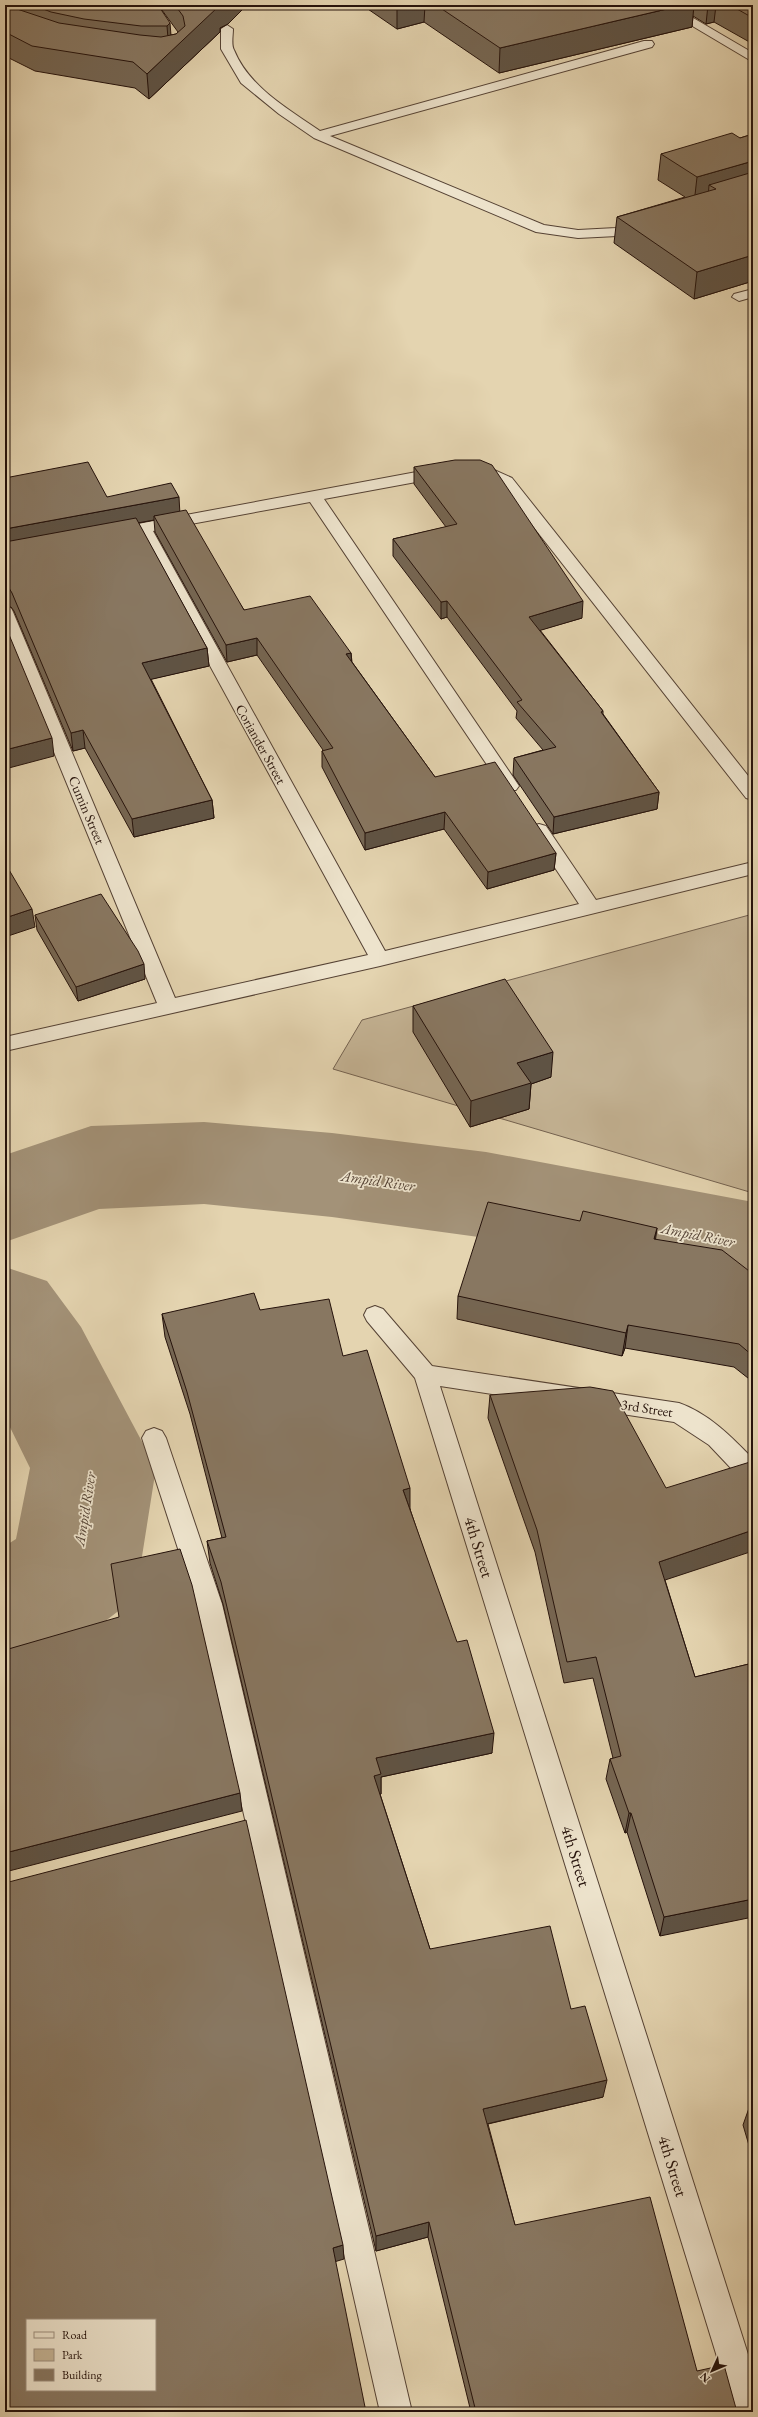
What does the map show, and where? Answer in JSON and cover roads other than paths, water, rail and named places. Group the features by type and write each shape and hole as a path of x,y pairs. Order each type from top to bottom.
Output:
{"street":[{"path":"663,5 753,58"},
{"path":"227,29 227,49 245,80 283,111 318,135 430,184 541,229 578,234 617,232 655,221"},
{"path":"318,135 648,44"},
{"path":"739,297 753,293"},
{"path":"97,537 454,470 483,470 506,481 753,794"},
{"path":"314,496 592,908"},
{"name":"Coriander Street","path":"143,528 380,959"},
{"name":"Cumin Street","path":"5,612 169,1008"},
{"path":"5,1044 380,959 753,868"},
{"name":"4th Street","path":"375,1316 425,1374 750,2412"},
{"name":"3rd Street","path":"425,1374 679,1413 717,1438 753,1475"},
{"path":"154,1438 209,1604 248,1824 396,2412"}],"waterway":[{"name":"Ampid River","path":"5,1199 91,1168 204,1163 332,1175 486,1195 753,1246"},
{"name":"Ampid River","path":"5,1314 38,1361 93,1468 75,1569 5,1621"}]}
